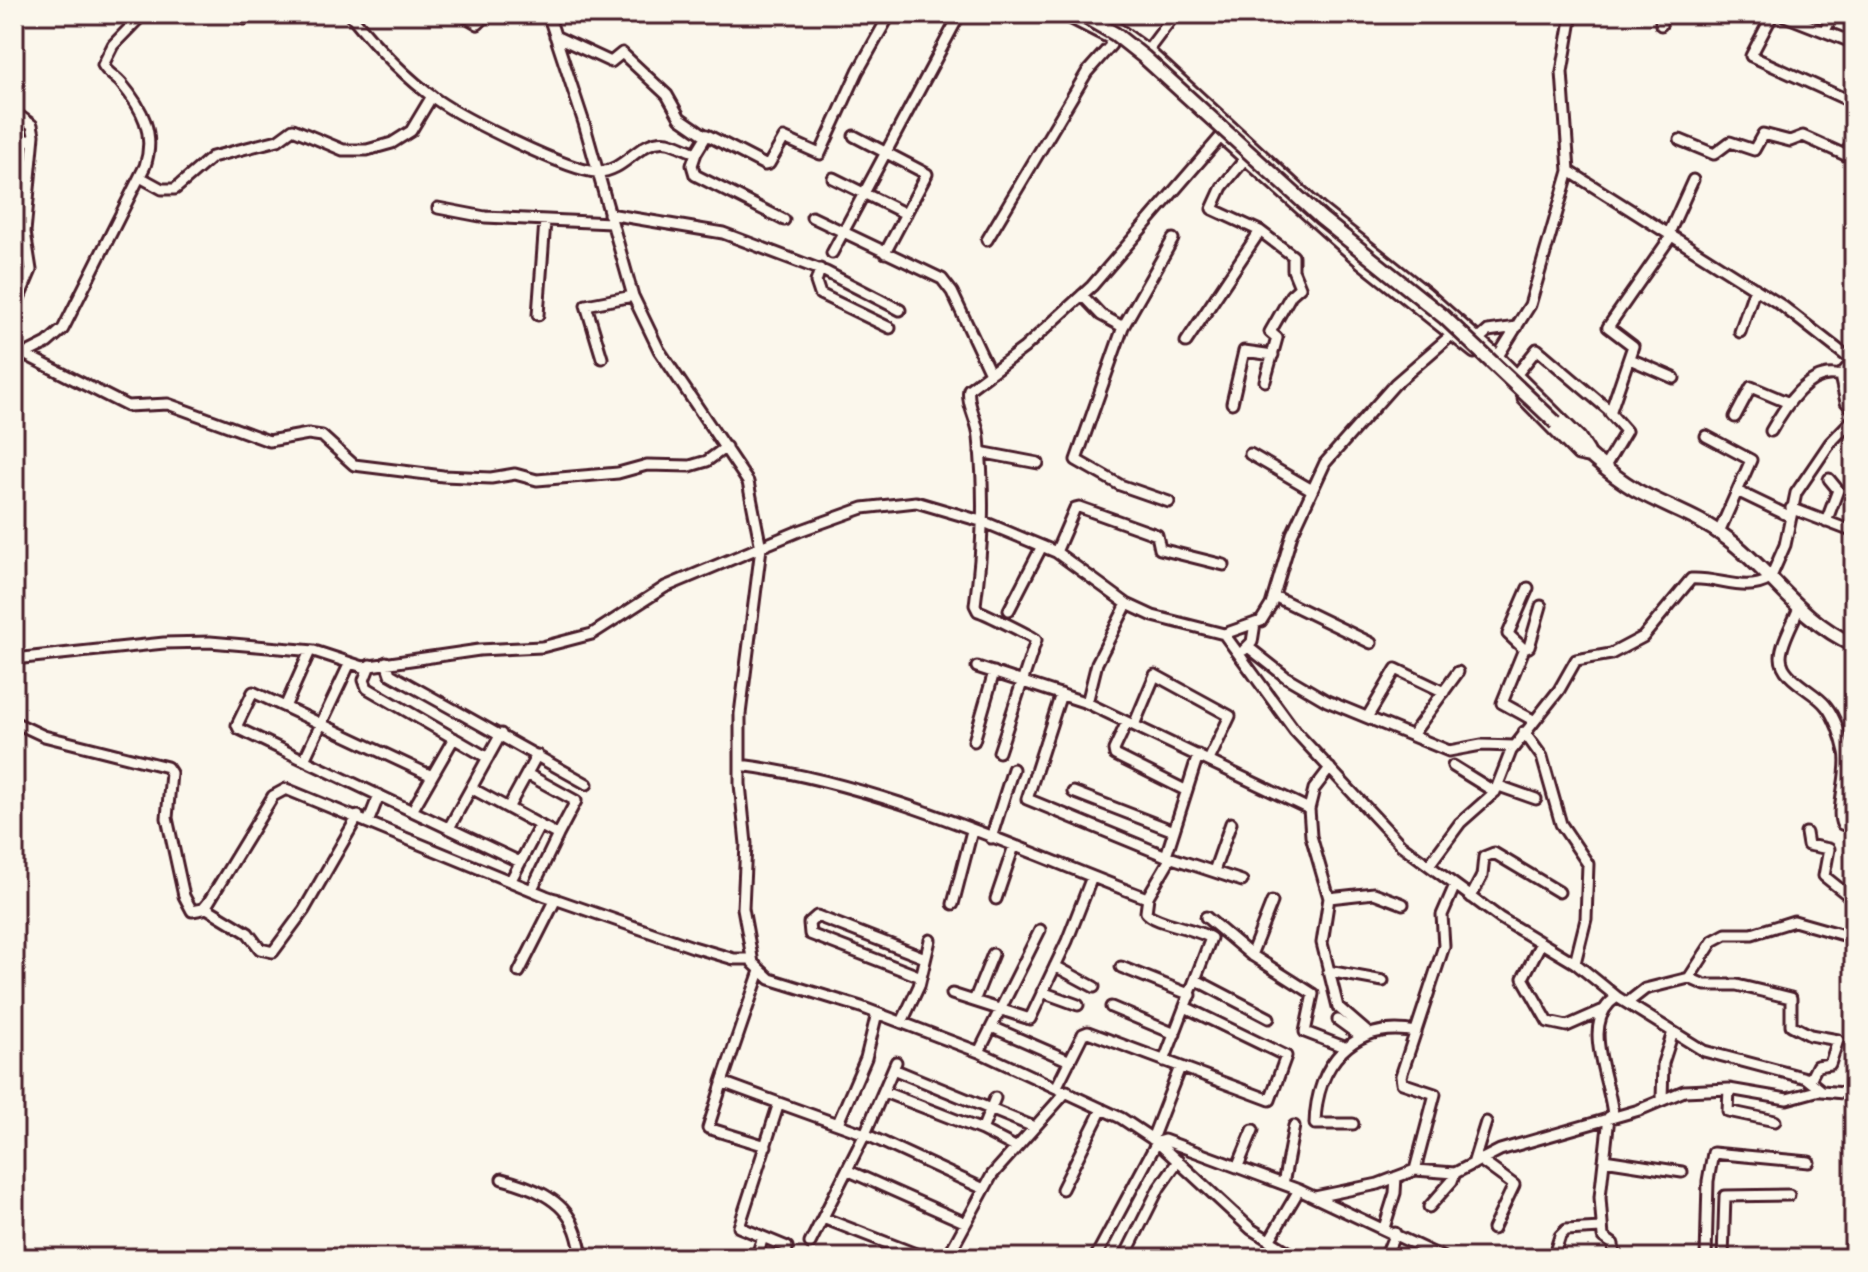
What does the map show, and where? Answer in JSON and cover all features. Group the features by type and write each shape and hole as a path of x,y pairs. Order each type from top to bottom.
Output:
{"main road":[{"path":"1080,14 1115,34 1144,57 1321,218 1444,317 1604,468 1637,491 1699,517 1770,579 1798,610 1854,645"}],"street":[{"path":"19,352 47,343 63,329 140,177 150,151 149,130 138,107 103,65 113,45 143,14"},
{"path":"350,14 432,96 547,157 597,172 623,166 641,149 658,142 696,153"},
{"path":"461,14 478,24 488,14"},
{"path":"548,14 633,296 659,350 748,482 761,548 740,714 746,844 743,908 752,959 770,979 877,1013 979,1052 1102,1109 1155,1141 1269,1241 1298,1258"},
{"path":"555,36 611,62 622,53 667,95 682,121 765,165 769,164 784,138 820,154 858,71 890,14"},
{"path":"832,253 960,14"},
{"path":"987,240 1087,72 1111,45 1109,38 1062,14"},
{"path":"1148,50 1175,14"},
{"path":"1498,356 1530,305 1569,171 1562,72 1572,14"},
{"path":"1661,14 1661,25"},
{"path":"1773,14 1751,56 1854,103"},
{"path":"1780,14 1854,43"},
{"path":"1825,31 1833,14"},
{"path":"1101,15 1148,50 1320,208 1498,356 1580,437 1592,458"},
{"path":"140,177 162,189 175,189 212,157 278,140 293,129 343,150 359,151 382,146 411,131 432,96"},
{"path":"14,112 32,125 33,141 25,232 31,270 14,310"},
{"path":"999,752 1035,638 978,611 975,605 984,522 977,422 968,392 1024,348 1082,295 1137,238 1230,126"},
{"path":"1680,140 1714,154 1730,142 1754,150 1763,134 1790,141 1803,136 1850,157 1854,137"},
{"path":"706,136 692,165 695,175 784,220"},
{"path":"854,136 927,174 885,253"},
{"path":"1220,137 1361,263 1451,333 1578,455 1592,458"},
{"path":"14,138 33,141"},
{"path":"1245,159 1222,187 1212,209 1260,231 1293,256 1293,270 1300,282 1300,287 1291,295 1270,332 1277,338 1265,381"},
{"path":"1569,171 1755,288 1854,362 1840,376 1821,376 1789,403 1771,431"},
{"path":"833,178 906,214"},
{"path":"1610,411 1630,359 1632,342 1609,330 1608,325 1670,234 1693,180"},
{"path":"438,208 468,216 545,221 610,218 723,233 820,269 900,310"},
{"path":"812,217 947,284 990,373"},
{"path":"538,315 545,221"},
{"path":"1186,342 1260,231"},
{"path":"1169,502 1141,494 1076,461 1123,327 1173,239"},
{"path":"820,269 816,282 820,294 890,328"},
{"path":"1740,332 1755,288"},
{"path":"1082,295 1101,315 1123,327"},
{"path":"602,358 586,305 633,296"},
{"path":"14,659 190,642 310,651 349,665 370,665 479,650 532,649 579,638 598,630 665,587 863,508 893,502 934,505 984,522 1056,552 1127,604 1153,616 1224,634 1261,621 1274,596 1292,534 1325,463 1395,384 1463,325"},
{"path":"1479,339 1488,331 1517,327"},
{"path":"1517,374 1536,349 1610,411 1626,430 1604,468"},
{"path":"1232,403 1244,351 1273,355"},
{"path":"19,352 133,408 168,404 269,441 308,434 322,436 354,465 443,476 491,478 515,474 543,479 618,473 647,465 690,466 707,461 726,447"},
{"path":"1630,359 1674,378"},
{"path":"1840,376 1846,402 1854,411"},
{"path":"1735,417 1751,387 1789,403"},
{"path":"1429,865 1460,823 1497,789 1514,746 1559,690 1576,660 1611,654 1643,637 1687,580 1715,578 1751,587 1770,579 1785,545 1796,493 1822,454 1854,418"},
{"path":"1706,436 1749,457 1739,492 1719,532"},
{"path":"980,452 1038,463"},
{"path":"1250,454 1312,490"},
{"path":"1826,522 1838,488 1829,479"},
{"path":"1739,492 1854,532"},
{"path":"1056,552 1075,508 1079,507 1157,535 1162,550 1224,565"},
{"path":"1009,610 1042,546"},
{"path":"1524,649 1508,636 1528,588"},
{"path":"1274,596 1371,643"},
{"path":"1087,703 1097,663 1127,604"},
{"path":"1533,720 1502,703 1524,649 1529,647 1541,606"},
{"path":"1798,610 1781,653 1782,662 1799,683 1825,704 1842,739 1847,778 1839,817 1842,824 1854,829"},
{"path":"1249,670 1248,647 1255,623"},
{"path":"1224,634 1295,731 1401,845 1471,897 1575,963 1622,1000 1704,1051 1810,1080 1820,1090"},
{"path":"1238,653 1248,647"},
{"path":"1248,647 1305,689 1456,752 1476,746 1514,746"},
{"path":"285,707 310,651"},
{"path":"386,662 390,674 587,784"},
{"path":"304,760 349,665"},
{"path":"370,665 364,680 367,688 488,758"},
{"path":"977,667 1087,703 1309,809"},
{"path":"1368,716 1396,669 1444,692"},
{"path":"974,741 994,672"},
{"path":"1412,735 1458,672"},
{"path":"1185,790 1115,755 1155,675 1230,716 1209,760"},
{"path":"432,776 253,692 238,727 406,811 520,862"},
{"path":"1061,694 1026,798 1168,857 1242,881"},
{"path":"14,722 44,736 167,767 171,773 167,818 184,896 192,911 205,907 278,790 286,789 369,820 556,899 707,951 734,959 752,959"},
{"path":"1524,732 1542,757 1561,824 1588,864 1586,919 1575,963"},
{"path":"449,828 501,734"},
{"path":"406,811 432,776 454,738"},
{"path":"508,808 537,755"},
{"path":"1164,1061 1211,937 1182,924 1152,919 1146,912 1148,897 1168,857 1185,790 1198,755"},
{"path":"740,765 799,774 900,804 1148,897"},
{"path":"1453,766 1497,789 1536,799"},
{"path":"1330,768 1314,789 1309,809 1311,836 1329,898 1322,929 1328,971 1341,1011 1364,1035"},
{"path":"991,838 1013,769"},
{"path":"527,774 576,801 532,889"},
{"path":"471,788 558,836"},
{"path":"1073,792 1174,831"},
{"path":"369,820 379,795"},
{"path":"205,907 248,933 260,949 273,952 304,910 358,816"},
{"path":"1214,871 1231,823"},
{"path":"511,880 540,825"},
{"path":"953,904 972,831"},
{"path":"1806,833 1808,845 1828,848 1824,876 1854,900"},
{"path":"531,841 558,836"},
{"path":"996,899 1014,846"},
{"path":"1471,897 1482,876 1484,857 1494,853 1507,858 1559,892"},
{"path":"952,994 1030,1019 1092,877"},
{"path":"1415,1170 1435,1094 1401,1081 1444,946 1442,912 1455,885"},
{"path":"1329,898 1374,893 1403,904"},
{"path":"519,972 556,899"},
{"path":"1251,955 1272,902"},
{"path":"921,977 810,934 809,923 817,916 925,958"},
{"path":"1206,917 1251,955 1314,995 1306,1034 1344,1047"},
{"path":"1689,978 1713,941 1726,934 1752,934 1794,921 1854,938"},
{"path":"979,1052 1040,930"},
{"path":"902,1022 921,977 930,940"},
{"path":"1541,943 1523,978 1548,1022 1567,1026 1645,989 1689,978 1705,985 1737,985 1791,998 1791,1025 1810,1035 1838,1040 1830,1064 1817,1066 1810,1080"},
{"path":"974,1001 993,954"},
{"path":"1055,966 1094,987"},
{"path":"1121,967 1191,995"},
{"path":"760,971 708,1128 766,1146"},
{"path":"1328,971 1383,981"},
{"path":"1196,980 1269,1018"},
{"path":"1042,992 1078,1005"},
{"path":"1111,1007 1175,1034"},
{"path":"947,1258 984,1189 1062,1089 1070,1061 1083,1034 1088,1032 1268,1100 1286,1058 1185,1007"},
{"path":"1601,1011 1599,1051 1611,1117 1599,1205 1604,1239 1613,1244 1614,1258"},
{"path":"838,1123 866,1058 877,1013"},
{"path":"1338,1020 1364,1035"},
{"path":"992,1027 1070,1061"},
{"path":"1353,1124 1317,1125 1315,1121 1327,1067 1344,1047 1364,1035 1416,1032"},
{"path":"1662,1099 1663,1063 1673,1032"},
{"path":"810,1243 849,1171 895,1066 1034,1127"},
{"path":"1095,1258 1155,1141 1180,1067"},
{"path":"722,1084 838,1123 984,1189"},
{"path":"1729,1089 1728,1111 1775,1121"},
{"path":"1315,1197 1415,1170 1455,1173 1500,1150 1611,1117 1684,1091 1729,1089 1787,1099 1820,1090 1854,1094"},
{"path":"884,1092 982,1130 1015,1147"},
{"path":"982,1130 995,1098"},
{"path":"779,1103 739,1227 787,1247 786,1258"},
{"path":"1062,1189 1102,1109"},
{"path":"1477,1162 1486,1122"},
{"path":"1283,1184 1294,1126"},
{"path":"1238,1166 1253,1130"},
{"path":"1155,1141 1166,1140 1299,1190 1444,1258"},
{"path":"1706,1258 1708,1181 1713,1153 1809,1162"},
{"path":"1604,1160 1682,1172"},
{"path":"1124,1258 1159,1188 1178,1161"},
{"path":"1477,1162 1514,1185 1493,1229"},
{"path":"849,1171 966,1223"},
{"path":"1429,1207 1452,1181 1455,1173"},
{"path":"1384,1228 1395,1193 1396,1177"},
{"path":"502,1179 524,1185 556,1203 574,1227 584,1258"},
{"path":"1269,1241 1299,1190"},
{"path":"1723,1258 1725,1196 1789,1195"},
{"path":"823,1218 926,1258"},
{"path":"1553,1258 1560,1236 1566,1230 1601,1228"},
{"path":"1385,1258 1395,1233"},
{"path":"756,1258 763,1237"},
{"path":"1848,1258 1854,1253"}]}
